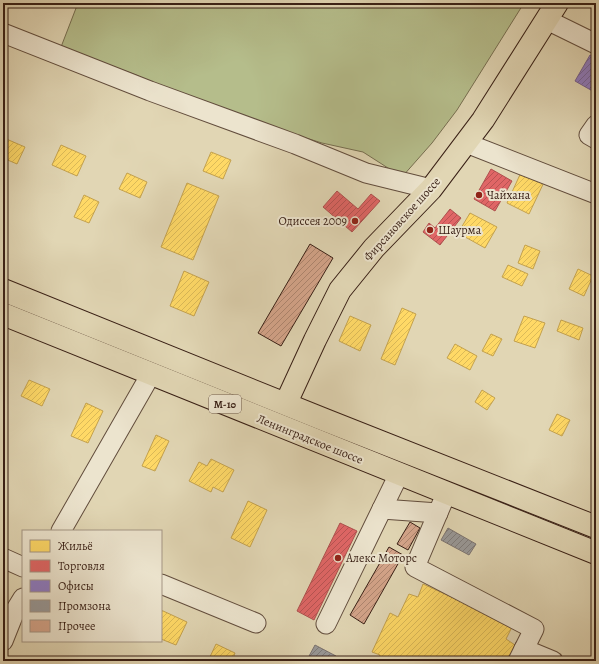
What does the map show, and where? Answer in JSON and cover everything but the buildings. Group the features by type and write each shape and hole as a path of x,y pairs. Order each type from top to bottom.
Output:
{"main road":[{"name":"Фирсановское шоссе","path":"286,403 340,290 374,248 431,189 466,143 483,120 552,11"},
{"name":"Ленинградское шоссе","path":"3,290 596,527"},
{"name":"Ленинградское шоссе","path":"3,314 399,474 442,504 588,550"}],"street":[{"path":"552,11 593,43"},
{"path":"3,33 142,88 295,144 366,173 431,189"},
{"path":"596,125 589,135 596,139"},
{"path":"466,143 596,194"},
{"path":"68,528 150,374"},
{"path":"326,624 399,474"},
{"path":"382,509 442,504 415,567 534,629 521,655 553,661"},
{"path":"588,550 596,561"},
{"path":"3,558 22,567"},
{"path":"162,584 256,623"},
{"path":"3,641 15,611 22,600"}],"green space":[{"path":"78,3 524,3 457,110 432,143 402,177 363,152 322,143 212,109 136,75 61,47"}],"place":[{"name":"Чайхана","path":"479,195"},
{"name":"Одиссея 2009","path":"355,221"},
{"name":"Шаурма","path":"430,230"},
{"name":"Алекс Моторс","path":"338,558"}]}
